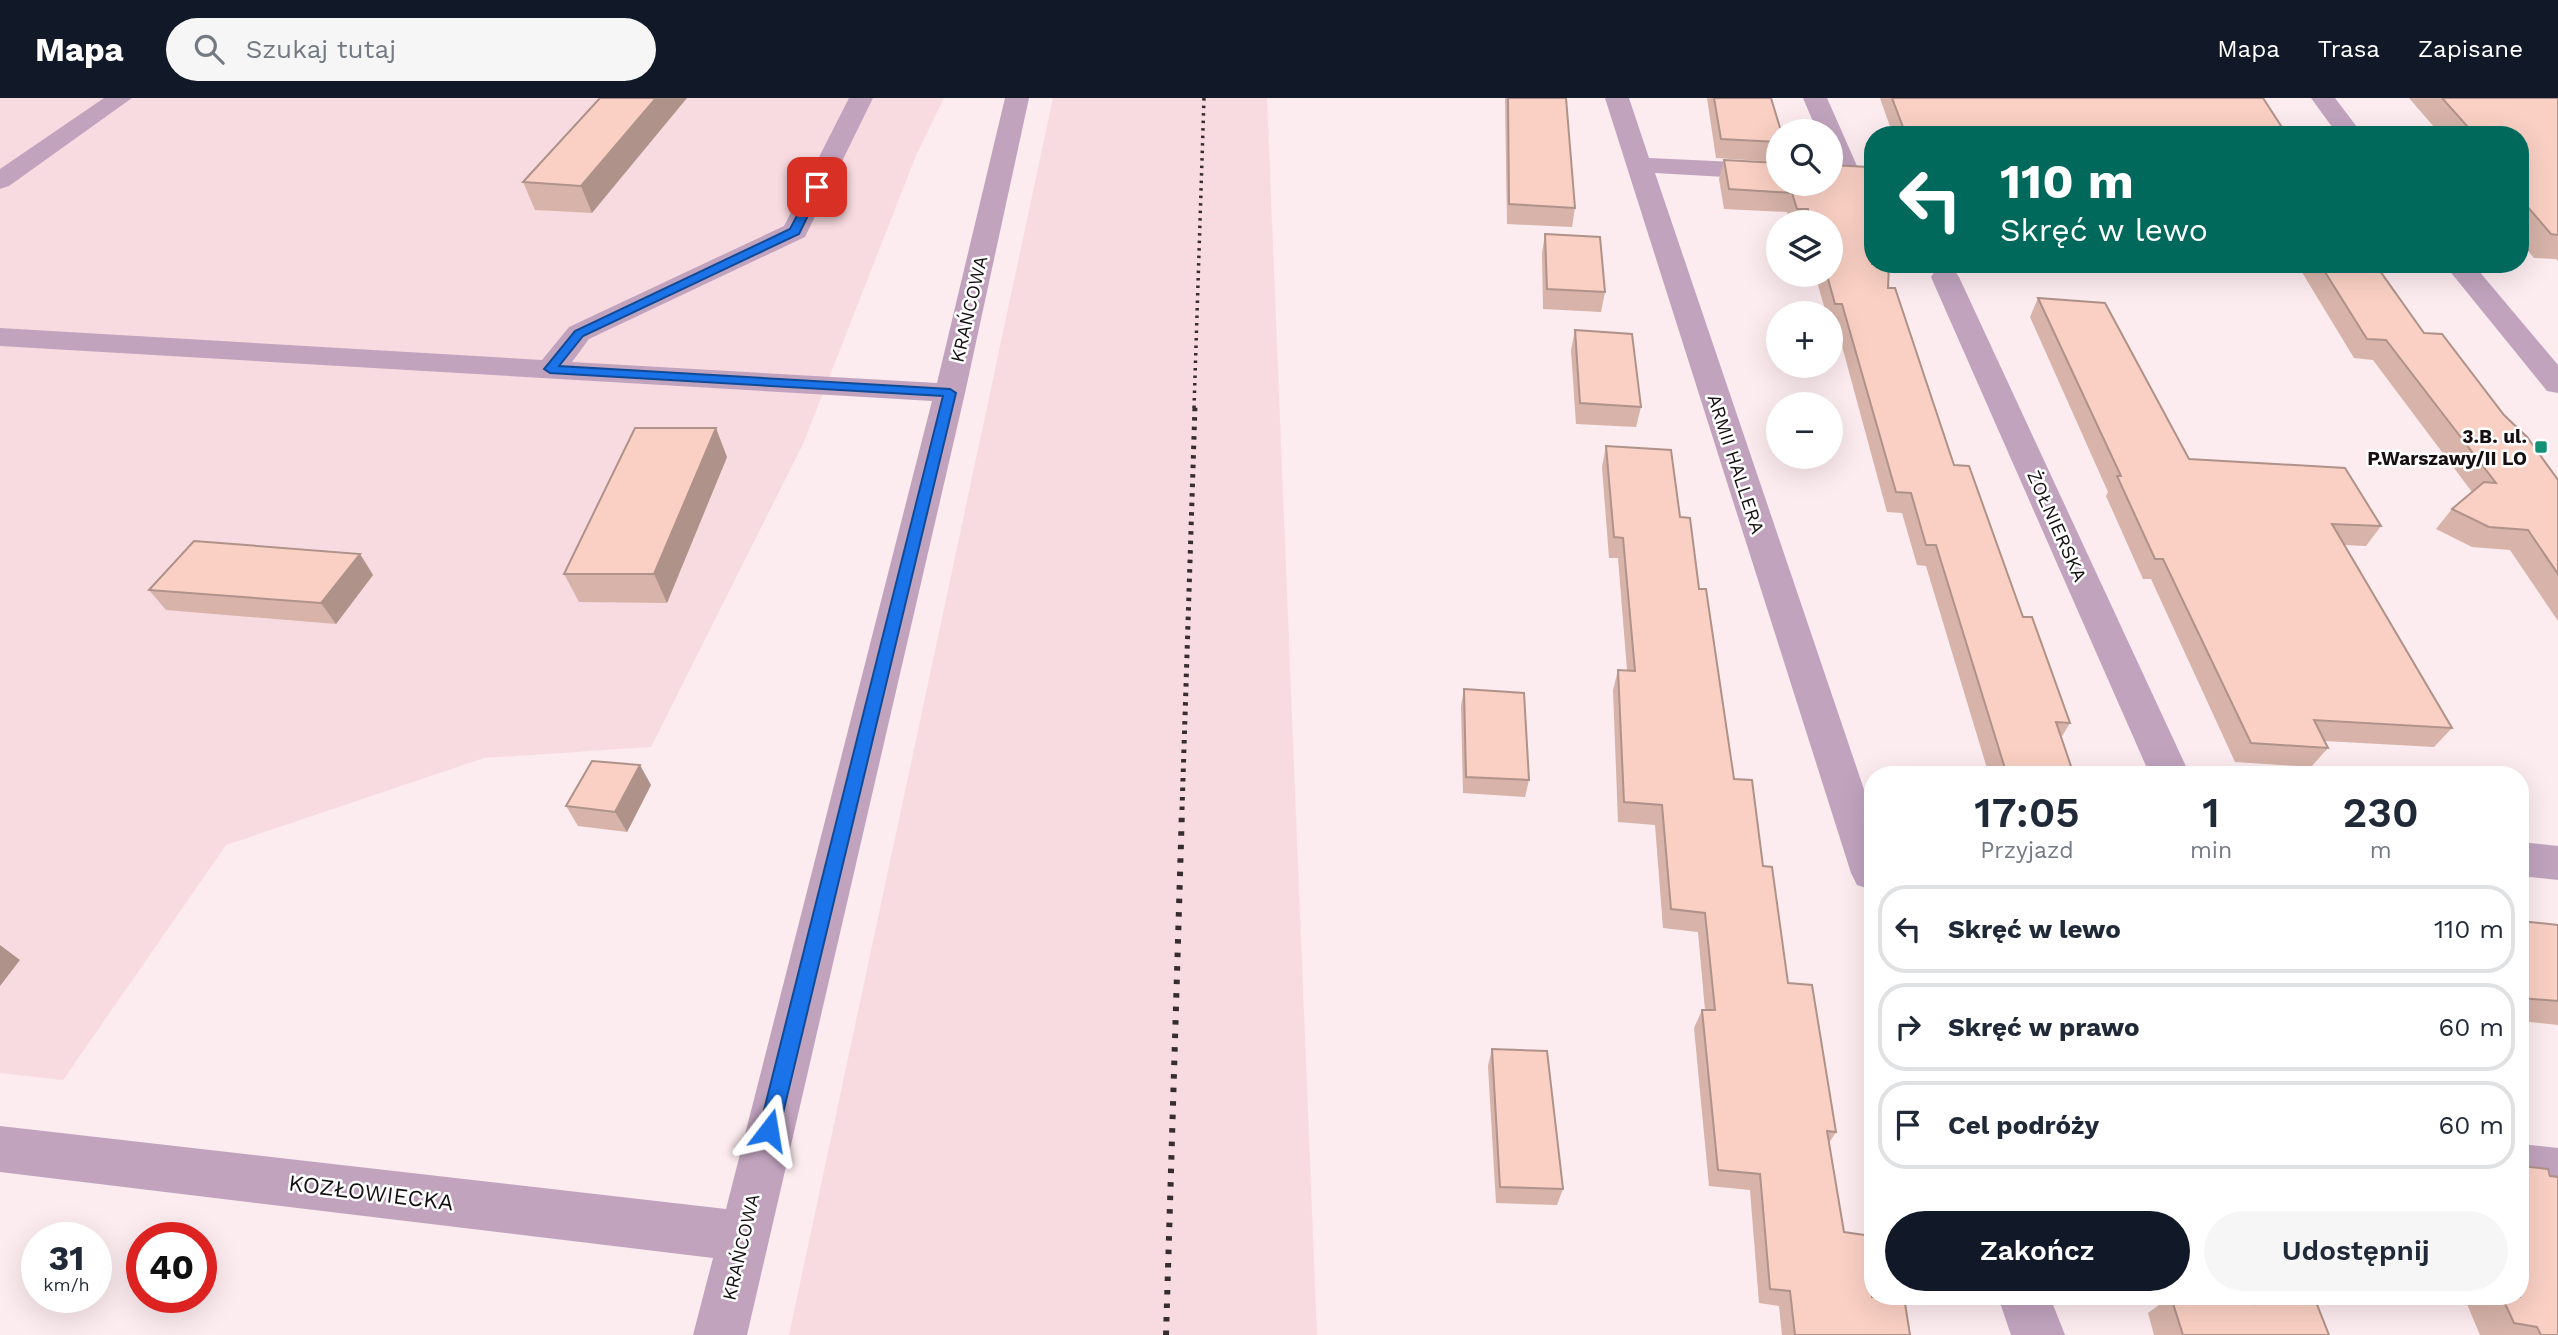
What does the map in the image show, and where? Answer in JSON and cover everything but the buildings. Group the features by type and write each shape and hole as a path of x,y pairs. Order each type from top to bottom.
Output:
{"street":[{"path":"0,181 120,98"},
{"path":"550,369 579,333 795,231 861,98"},
{"name":"KRAŃCOWA","path":"720,1335 950,393 1017,98"},
{"name":"ARMII HALLERA","path":"1617,98 1864,850"},
{"path":"1815,98 1824,119"},
{"path":"2323,98 2344,126"},
{"path":"1638,165 1766,171"},
{"path":"2466,273 2558,384"},
{"name":"ŻOŁNIERSKA","path":"1945,277 2165,766"},
{"path":"0,337 950,393"},
{"path":"2529,860 2558,863"},
{"name":"KOZŁOWIECKA","path":"0,1149 743,1236"},
{"path":"2529,1169 2558,1171"},
{"path":"2027,1305 2038,1335"}],"shaded area":[{"path":"0,98 944,98 917,153 803,444 651,747 484,758 226,845 63,1080 0,1073"},
{"path":"1053,98 1267,98 1317,1335 789,1335"}],"railway":[{"path":"1194,408 1204,98"},
{"path":"1182,810 1195,406"},
{"path":"1166,1335 1182,809"}],"place":[{"name":"3.B. ul. P.Warszawy/II LO","path":"2541,447"}],"route":[{"path":"769,1130 950,393 550,369 579,333 795,231 817,187"}]}
